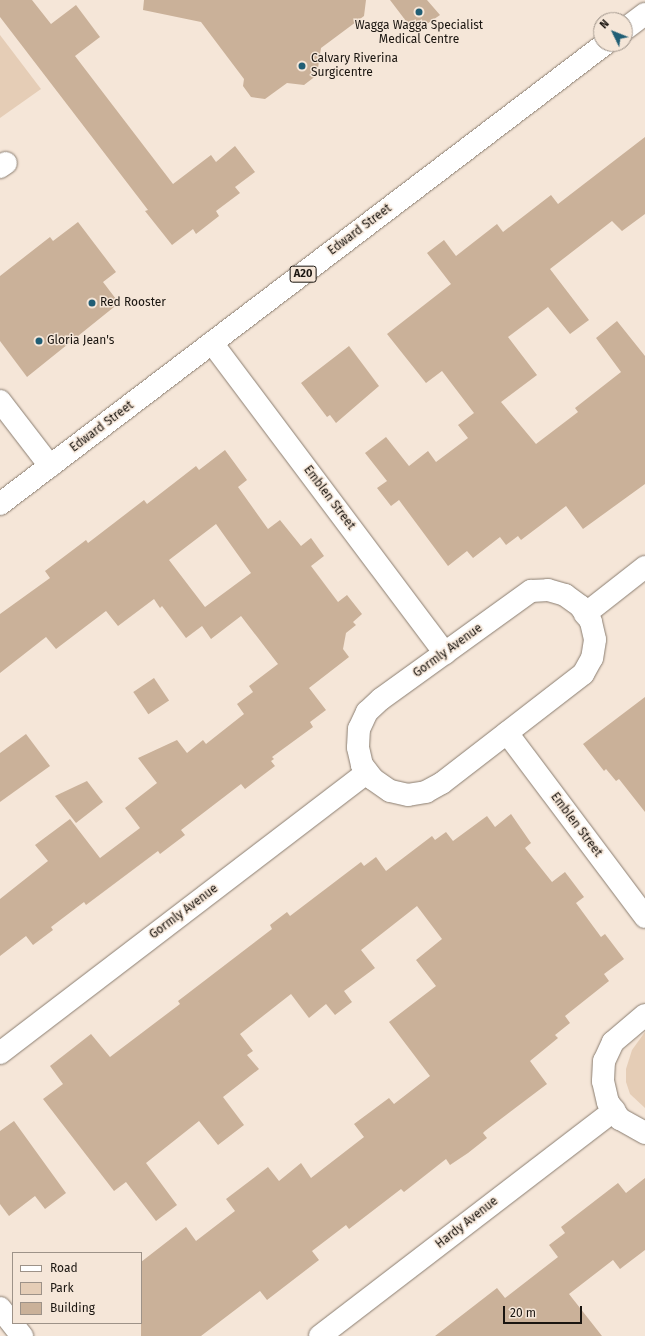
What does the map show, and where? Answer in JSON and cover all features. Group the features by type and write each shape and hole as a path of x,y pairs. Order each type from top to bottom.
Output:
{"main road":[{"path":"633,23 645,14"},
{"name":"Edward Street","path":"0,504 594,52"},
{"name":"Emblen Street","path":"212,343 445,653"},
{"path":"0,401 50,466"},
{"path":"585,614 645,567"},
{"name":"Gormly Avenue","path":"548,590 565,595 580,606 591,622 595,640 592,658 583,674 442,783 426,792 408,795 390,791 373,779 362,765 358,747 359,729 367,712 381,699 445,653 530,591 548,590"},
{"name":"Emblen Street","path":"507,733 645,917"},
{"name":"Gormly Avenue","path":"0,1053 367,772"},
{"path":"645,1015 614,1042 604,1061 603,1082 608,1102 620,1119 645,1133"},
{"name":"Hardy Avenue","path":"320,1336 614,1110"},
{"path":"0,1308 12,1323"},
{"path":"13,1324 22,1336"}],"green space":[{"path":"0,35 41,89 0,118"},
{"path":"645,1032 645,1108 630,1094 626,1082 626,1069 632,1050"}],"building":[{"path":"0,0 32,0 51,24 76,5 100,37 75,56 173,184 211,155 216,162 235,146 255,172 235,187 240,193 216,211 219,216 196,234 193,229 172,245 145,211 148,210 0,17"},
{"path":"144,0 366,0 364,16 321,48 317,75 304,85 287,83 265,99 251,97 243,86 244,79 201,22 143,10"},
{"name":"Wagga Wagga Specialist Medical Centre","path":"390,0 427,0 440,15 421,28 418,24 412,29"},
{"path":"645,137 645,214 622,231 612,221 550,269 589,320 570,334 548,307 508,337 537,375 501,402 536,444 578,412 575,408 621,372 596,338 617,321 645,356 645,484 583,529 566,506 521,540 518,536 506,545 500,537 473,558 467,551 448,566 399,500 391,506 377,488 387,481 365,453 386,437 409,466 428,451 436,462 468,438 458,425 474,413 442,371 426,383 387,334 451,284 427,253 444,240 456,256 497,224 503,232 551,195 558,204"},
{"path":"78,222 116,272 103,282 119,303 27,377 0,341 0,276 50,237 53,241"},
{"path":"349,346 379,386 336,423 330,415 327,417 301,383"},
{"path":"225,450 247,480 238,487 268,529 280,520 301,546 311,538 324,556 311,566 338,602 347,595 362,614 353,622 356,625 346,633 343,649 349,657 309,688 326,710 310,722 313,727 272,757 274,759 271,761 275,766 245,789 241,784 181,830 185,835 160,854 158,851 86,905 84,902 51,927 53,930 33,945 26,936 0,956 0,899 48,861 35,845 70,819 100,858 140,828 125,808 157,783 138,758 177,740 187,753 203,740 206,744 244,714 237,704 253,692 249,686 278,664 241,616 211,639 202,626 186,638 162,606 160,608 154,599 118,626 106,611 56,649 46,637 0,673 0,614 50,578 45,571 86,540 88,543 144,500 147,504 196,466 199,470","holes":["216,524 251,573 205,607 169,560"]},
{"path":"154,678 169,700 148,714 133,692"},
{"path":"645,697 645,812 619,779 616,781 606,769 604,771 583,744"},
{"path":"26,734 50,766 0,802 0,753"},
{"path":"87,781 103,802 76,823 55,796"},
{"path":"511,814 531,843 525,848 552,882 565,872 584,897 576,903 601,937 605,934 624,959 604,974 609,981 565,1016 570,1023 555,1035 558,1038 530,1061 547,1084 485,1131 483,1133 487,1138 468,1153 450,1165 446,1159 404,1192 401,1189 349,1229 346,1225 312,1251 319,1260 267,1300 260,1291 201,1336 141,1336 142,1261 186,1227 196,1241 235,1211 226,1199 268,1167 279,1181 301,1163 311,1178 364,1137 354,1124 389,1098 394,1104 430,1076 389,1022 436,986 416,960 442,939 417,906 361,950 375,968 344,991 352,1002 335,1015 326,1004 309,1018 291,994 240,1034 253,1051 247,1055 259,1069 223,1097 244,1125 218,1145 199,1121 146,1163 177,1205 156,1221 126,1182 114,1191 43,1099 63,1084 50,1066 91,1034 110,1057 180,1004 178,1001 272,929 270,925 287,912 290,916 361,862 364,866 376,857 386,871 432,836 435,840 446,832 453,841 487,816 495,827"},
{"path":"14,1121 66,1193 45,1209 35,1196 9,1216 0,1204 0,1131"},
{"path":"645,1178 645,1250 620,1269 613,1260 569,1294 602,1336 435,1336 497,1288 505,1298 558,1257 549,1245 565,1233 561,1227 618,1183 626,1193"}],"place":[{"name":"Wagga Wagga Specialist Medical Centre","path":"419,12"},
{"name":"Calvary Riverina Surgicentre","path":"302,66"},
{"name":"Red Rooster","path":"92,303"},
{"name":"Gloria Jean's","path":"39,341"}]}
